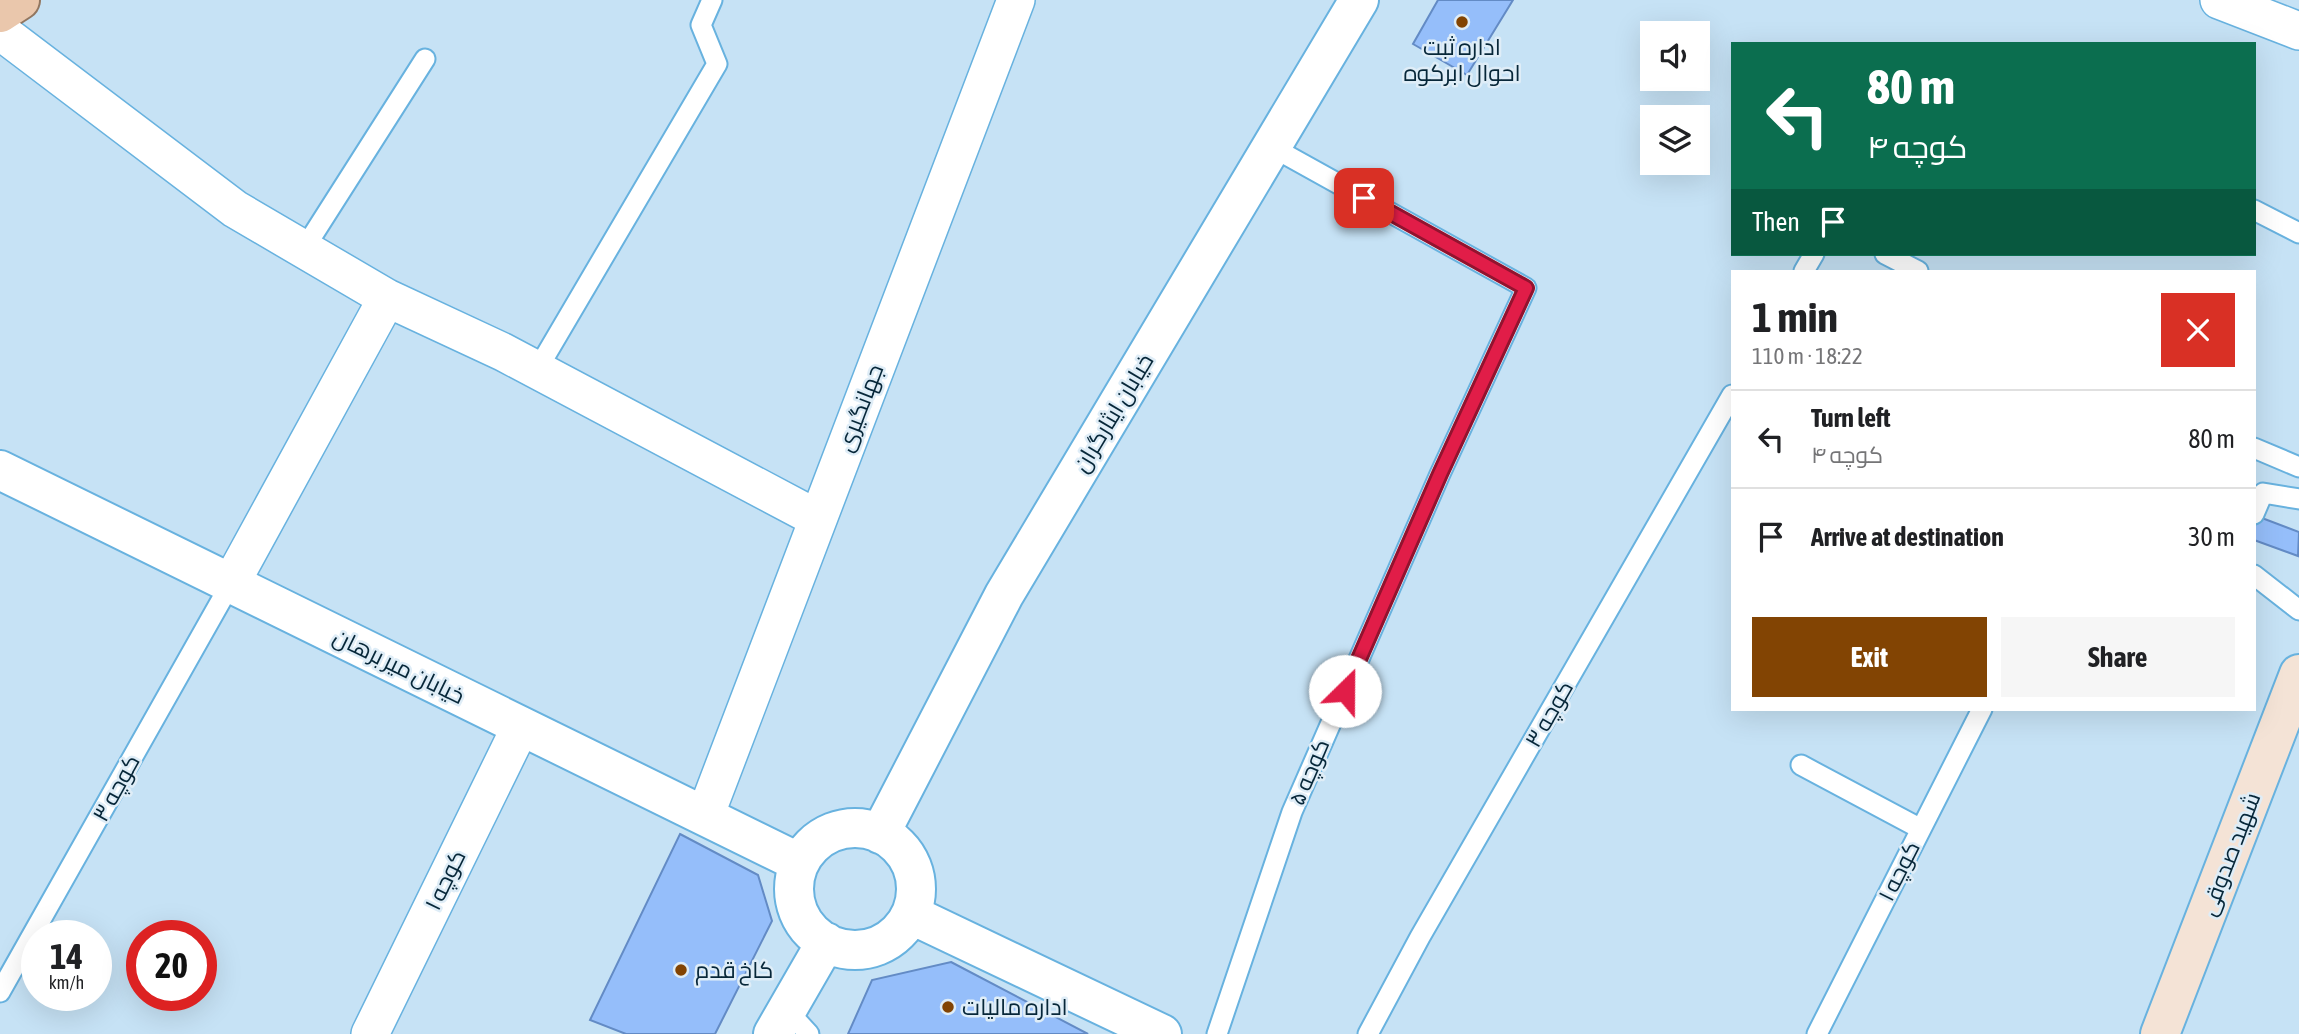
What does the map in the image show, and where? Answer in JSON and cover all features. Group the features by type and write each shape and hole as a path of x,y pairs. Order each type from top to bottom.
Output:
{"main road":[{"path":"0,13 20,0"},
{"name":"شهید صدوقی","path":"2160,1034 2299,674"}],"street":[{"name":"جهانگیری","path":"705,816 1016,0"},
{"name":"خیابان ایثارگران","path":"880,834 1004,595 1359,0"},
{"path":"2219,0 2299,31"},
{"path":"0,31 235,208 387,298 537,370 818,519"},
{"path":"231,583 387,298"},
{"name":"خیابان میر برهان","path":"0,470 798,862"},
{"name":"کوچه ۱","path":"370,1034 521,726"},
{"path":"863,826 880,834 898,842 917,877 912,915 885,944 847,951 812,935 793,901 798,862 825,834 863,826"},
{"path":"912,915 1162,1034"},
{"path":"790,1026 826,942"}],"lane":[{"path":"537,370 717,64 701,25 712,0"},
{"path":"304,249 425,59"},
{"name":"کوچه ۵","path":"1217,1034 1292,812 1440,474 1526,288 1272,147"},
{"path":"2256,211 2299,233"},
{"path":"1889,256 1916,270"},
{"name":"کوچه ۳","path":"1368,1034 1427,925 1731,397"},
{"path":"2256,448 2299,467"},
{"path":"2256,509 2263,493 2299,499"},
{"path":"2256,577 2299,610"},
{"name":"کوچه ۳","path":"0,992 231,583"},
{"name":"کوچه ۱","path":"1816,1034 1981,711"},
{"path":"1801,765 1921,829"}],"building":[{"name":"اداره ثبت احوال ابرکوه","path":"1438,0 1513,0 1467,75 1413,44"},
{"path":"2256,516 2299,532 2298,556 2256,541"},
{"name":"کاخ قدم","path":"680,834 758,875 772,921 715,1034 626,1034 590,1020"},
{"name":"اداره مالیات","path":"951,962 1088,1034 848,1034 872,980"}],"place":[{"name":"اداره ثبت احوال ابرکوه","path":"1462,22"},
{"name":"کاخ قدم","path":"681,970"},
{"name":"اداره مالیات","path":"948,1007"}],"route":[{"path":"1345,691 1440,474 1526,288 1364,198"}]}
